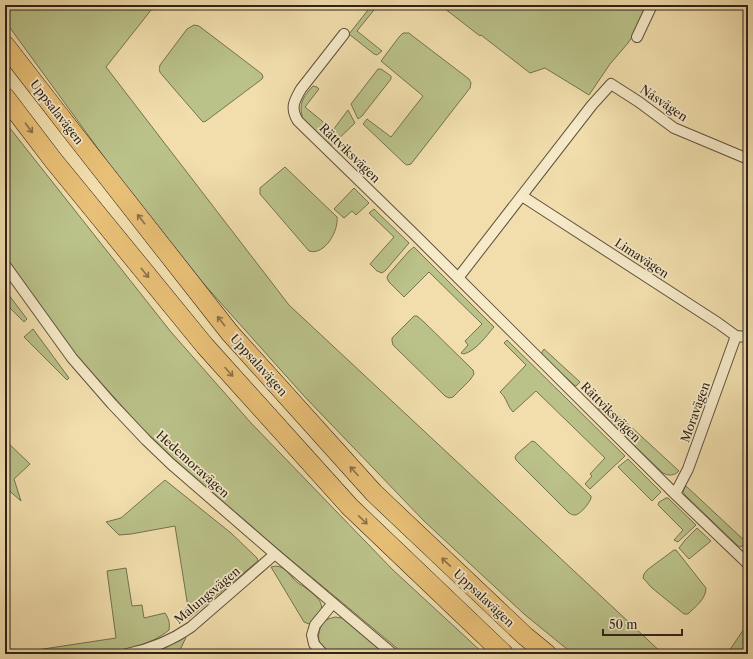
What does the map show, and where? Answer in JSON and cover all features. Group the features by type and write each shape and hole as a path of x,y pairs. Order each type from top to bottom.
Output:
{"highway":[{"name":"Uppsalavägen","path":"5,45 82,145 236,339 374,494 525,636 547,654"},
{"path":"5,97 53,160 206,346 350,507 504,654"}],"street":[{"path":"637,37 652,5"},
{"name":"Rättviksvägen","path":"344,34 296,98 293,104 295,116 298,120 675,494 748,564"},
{"name":"Nåsvägen","path":"522,196 592,105 611,84 639,102 674,128 748,159"},
{"path":"458,278 522,196"},
{"name":"Limavägen","path":"522,196 736,336"},
{"name":"Hedemoravägen","path":"5,266 72,358 112,404 171,464 393,654"},
{"path":"736,336 748,337"},
{"name":"Moravägen","path":"675,494 688,469 736,336"},
{"name":"Malungsvägen","path":"127,654 160,645 192,627 275,554"},
{"path":"323,654 314,644 312,635 314,625 334,603"}],"green space":[{"path":"5,5 155,5 106,67 289,305 663,654 573,654 524,614 424,521 304,396 203,283 115,172 5,21"},
{"path":"372,5 378,5 357,31 382,51 377,55 349,34"},
{"path":"440,5 633,5 645,11 636,31 628,43 610,64 589,95 545,68 530,73"},
{"path":"194,25 199,26 262,74 263,77 203,122 159,70 160,65 187,29"},
{"path":"403,33 409,33 469,79 471,83 470,88 411,164 407,165 363,124 367,119 391,137 423,96 381,61"},
{"path":"378,69 381,69 391,76 391,79 358,119 351,104"},
{"path":"313,86 319,89 305,107 333,130 348,110 355,123 331,146 303,119 301,109 302,101"},
{"path":"5,122 171,332 251,423 393,570 484,654 404,654 279,550 175,460 140,426 75,354 5,257"},
{"path":"285,167 337,217 336,228 330,241 320,250 315,252 309,251 260,194 260,188"},
{"path":"354,188 369,203 356,215 352,211 344,218 334,209"},
{"path":"374,209 409,243 382,273 377,271 370,264 394,237 369,213"},
{"path":"414,247 494,327 481,342 469,352 464,354 461,353 468,345 465,341 482,324 429,272 404,297 389,282 387,278 388,275"},
{"path":"5,290 27,319 24,322 5,303"},
{"path":"414,316 417,316 424,322 473,370 474,374 470,380 453,397 449,398 445,396 393,345 392,338"},
{"path":"33,329 69,378 67,380 24,337"},
{"path":"507,340 625,456 590,489 585,484 592,476 590,474 605,458 536,391 513,412 500,392 526,365 504,343"},
{"path":"544,349 580,382 576,386 542,355"},
{"path":"603,401 679,471 671,475 663,473 614,426 598,408"},
{"path":"5,440 30,464 14,479 21,501 5,487"},
{"path":"532,441 535,442 591,496 588,504 579,514 574,515 569,513 516,460 515,457 517,454"},
{"path":"628,459 661,492 652,501 618,467"},
{"path":"165,480 231,533 257,558 258,561 188,619 180,617 179,615 188,606 175,526 119,535 106,522 121,518"},
{"path":"686,486 746,542 744,545 740,547 736,544 684,494 683,491"},
{"path":"668,498 696,525 678,542 674,540 683,530 658,505 659,502"},
{"path":"697,528 711,541 689,559 679,548"},
{"path":"676,550 706,588 706,592 702,599 688,614 684,614 652,588 643,578 647,570"},
{"path":"276,566 286,570 295,581 315,595 319,600 322,608 320,613 309,624 304,622 271,567"},
{"path":"126,568 132,606 142,605 144,618 165,613 169,621 169,630 161,636 133,648 113,652 85,654 10,654 116,638 107,571"},
{"path":"335,617 342,618 385,654 328,654 319,644 319,632 325,621"},
{"path":"748,623 748,642 741,654 727,654"},
{"path":"189,631 179,654 146,654"}]}
